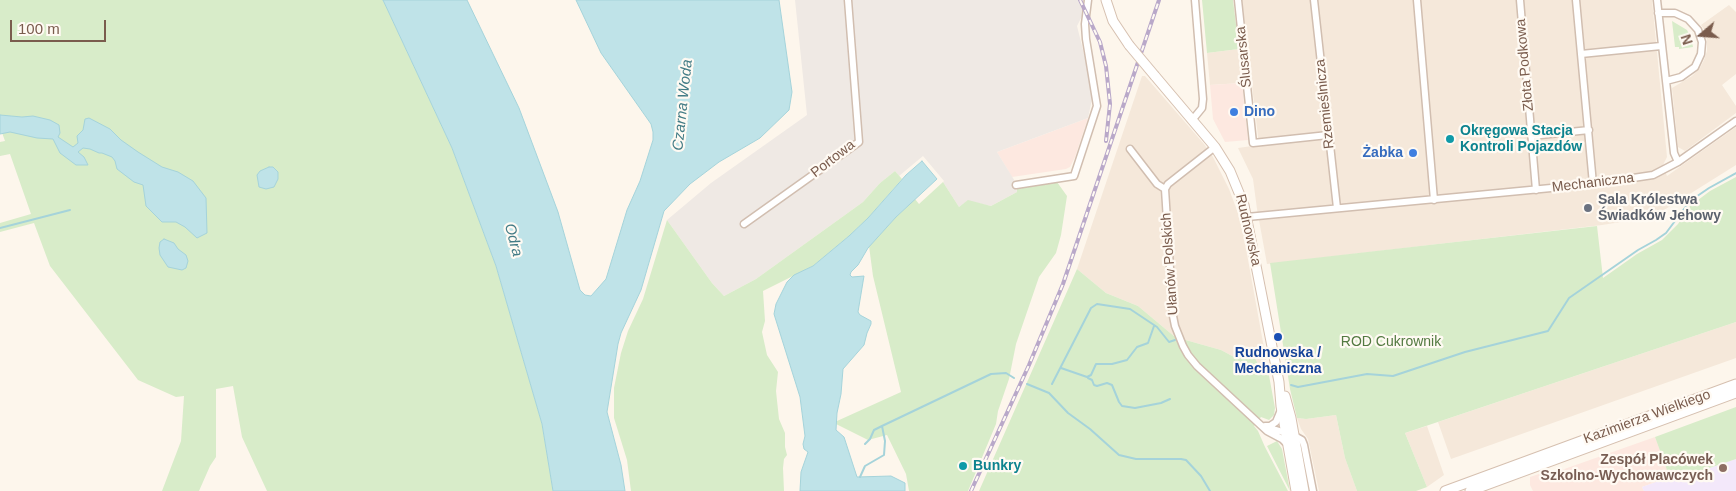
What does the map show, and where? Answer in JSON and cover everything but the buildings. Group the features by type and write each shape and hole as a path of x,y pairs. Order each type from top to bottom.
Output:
{"main road":[{"name":"Rudnowska","path":"1106,0 1114,21 1129,45 1215,146 1238,188 1247,217 1279,382 1281,406 1304,491"},
{"name":"Rudnowska","path":"1279,382 1288,408 1289,446 1296,491"},
{"name":"Kazimierza Wielkiego","path":"1445,491 1736,384"},
{"name":"Kazimierza Wielkiego","path":"1470,491 1736,393"}],"street":[{"name":"Portowa","path":"744,224 859,142 848,0"},
{"path":"1016,186 1074,176 1097,106 1086,39 1085,24 1088,0"},
{"path":"1193,119 1202,108 1203,99 1195,0"},
{"name":"Ślusarska","path":"1238,0 1253,143 1328,135"},
{"name":"Rzemieślnicza","path":"1314,0 1337,208"},
{"path":"1417,0 1434,200"},
{"name":"Złota Podkowa","path":"1520,0 1536,190"},
{"path":"1576,0 1594,184"},
{"path":"1657,0 1674,153 1678,162"},
{"path":"1658,13 1675,13 1688,19 1698,30 1702,42 1699,62 1695,67 1681,77 1666,81"},
{"path":"1581,54 1662,46"},
{"name":"Mechaniczna","path":"1247,217 1594,184 1653,175 1678,162 1736,121"},
{"path":"1531,136 1589,130"},
{"path":"1130,149 1157,184 1165,189 1168,184 1215,146"},
{"name":"Ułanów Polskich","path":"1165,189 1173,316 1183,346 1197,366 1260,425 1271,434 1282,439 1289,446"},
{"path":"1260,425 1274,424 1279,418 1281,406"},
{"name":"Ułanów Polskich","path":"1260,425 1290,434"},
{"path":"1290,434 1301,438 1304,444 1313,491"}],"shaded area":[{"path":"795,0 1085,0 1083,14 1077,26 1089,74 1092,99 1088,118 997,152 1016,183 1017,192 991,206 968,201 959,207 944,181 923,156 899,176 895,171 880,183 863,202 756,279 724,296 712,283 667,220 711,183 807,115"},
{"path":"1242,0 1652,0 1667,157 1663,165 1667,176 1736,127 1736,165 1653,217 1602,225 1267,264 1253,179 1238,148 1259,145"},
{"path":"1729,5 1736,12 1736,74 1722,85 1736,106 1736,113 1685,151 1678,147 1672,88 1692,76 1700,68 1704,60 1707,51 1707,41 1705,31 1701,25"},
{"path":"1239,49 1242,83 1210,85 1207,53"},
{"path":"1142,76 1145,76 1204,144 1213,157 1229,189 1241,221 1268,370 1260,367 1254,357 1236,358 1221,350 1175,337 1138,306 1106,293 1077,269"},
{"path":"1242,83 1248,140 1225,142 1213,119 1210,85"},
{"path":"1088,118 1075,157 1070,167 1066,169 1012,177 997,152"},
{"path":"1736,322 1736,358 1451,459 1438,422"},
{"path":"1336,415 1345,458 1357,491 1319,491 1308,439 1301,429 1297,418 1306,419"},
{"path":"1427,426 1444,475 1427,487 1405,433"},
{"path":"1655,437 1670,477 1642,487 1644,491 1533,491 1530,485 1530,477 1542,473 1553,473"},
{"name":"Zespół Placówek Szkolno-Wychowawczych","path":"1736,459 1736,491 1644,491 1642,487 1670,477 1672,481"}],"green space":[{"path":"0,0 383,0 452,148 496,266 542,424 553,491 267,491 242,437 233,386 216,389 216,457 199,491 162,491 181,441 184,396 176,397 138,380 50,266 34,223 0,232 0,223 31,214 10,154 0,156 0,142 5,141 0,127"},
{"path":"1202,0 1233,0 1239,49 1207,53"},
{"path":"1672,21 1687,30 1693,47 1679,49 1679,47 1675,47"},
{"path":"895,171 902,179 868,218 849,236 813,266 763,291 765,321 762,332 767,355 778,372 776,391 779,419 785,433 787,455 784,459 783,468 784,491 631,491 627,460 614,418 614,388 621,353 628,331 643,299 667,220 712,283 724,296 756,279 863,202 880,183"},
{"name":"ROD Cukrownik","path":"1736,177 1736,322 1405,433 1427,487 1416,491 1357,491 1345,458 1336,415 1306,419 1297,418 1290,389 1270,263 1597,226 1603,278 1637,254 1662,240 1678,224 1690,206 1710,191"},
{"path":"943,182 959,207 968,200 991,206 1017,192 1017,189 1057,182 1067,196 1056,253 1039,277 1016,344 1009,379 998,411 996,424 968,491 909,491 906,474 887,435 868,440 836,424 837,421 901,392 873,276 869,246 915,199 919,204"},
{"path":"1077,269 1106,293 1138,306 1175,337 1221,350 1236,358 1254,357 1260,367 1268,370 1275,408 1274,415 1269,420 1261,417 1254,426 1288,491 979,491"},
{"path":"1736,407 1736,459 1671,481 1655,437"},
{"path":"1277,441 1282,449 1290,491 1267,446"}],"water":[{"path":"383,0 467,0 519,108 558,212 580,290 585,295 591,296 606,279 627,210 640,181 653,140 653,132 651,124 601,53 576,0 779,0 792,92 789,110 760,138 719,162 690,184 664,211 641,290 621,333 607,412 621,465 625,491 553,491 542,424 496,266 452,148"},
{"path":"0,115 33,116 50,120 59,125 60,133 58,137 73,147 78,143 77,136 83,130 85,119 89,118 110,129 121,140 138,152 162,167 178,172 193,181 206,198 207,233 197,238 176,222 162,222 146,206 143,185 134,182 117,169 112,157 83,148 78,152 84,157 88,165 76,165 60,153 53,139 37,138 10,132 0,134"},
{"path":"922,161 937,179 896,217 868,248 850,275 852,277 864,276 858,312 871,321 871,324 864,345 843,369 836,430 844,437 857,477 891,476 905,483 905,491 800,491 801,472 808,452 804,449 803,444 805,436 800,397 774,314 776,304 787,282 794,275 813,266 849,236 868,218 906,175"},
{"path":"273,167 278,172 278,179 274,187 266,189 259,187 257,175 260,171"},
{"path":"164,239 174,243 186,255 188,261 186,268 182,270 168,267 160,255 159,248 160,242"}],"waterway":[{"path":"1291,385 1298,387 1367,374 1393,376 1465,352 1548,331 1569,298 1666,233 1690,201 1736,173"},
{"path":"0,228 70,210"},
{"path":"1052,384 1091,308 1097,304 1130,309 1157,327 1169,342 1175,340"},
{"path":"1061,368 1087,377 1091,375 1096,364 1112,364 1127,360 1137,347 1148,343 1154,326"},
{"path":"1252,364 1267,373"},
{"path":"860,477 865,466 884,455 885,441 882,426 991,374 1006,373 1014,378"},
{"path":"1088,378 1097,386 1107,383 1112,385 1122,406 1135,408 1161,403 1170,399"},
{"path":"1027,384 1049,393 1068,413 1090,429 1119,455 1136,459 1186,460 1201,476 1210,491"},
{"path":"865,444 870,439 874,430 882,426"}],"railway":[{"path":"1080,0 1100,42 1106,66 1110,104 1106,141"},
{"path":"971,491 1029,365 1063,284 1159,0"}],"place":[{"name":"Dino","path":"1234,112"},
{"name":"Okręgowa Stacja Kontroli Pojazdów","path":"1450,139"},
{"name":"Żabka","path":"1413,153"},
{"name":"Sala Królestwa Świadków Jehowy","path":"1588,208"},
{"name":"Rudnowska / Mechaniczna","path":"1278,337"},
{"name":"Bunkry","path":"963,466"},
{"name":"Zespół Placówek Szkolno-Wychowawczych","path":"1723,468"}],"water label":[{"name":"Czarna Woda","path":"683,105"},
{"name":"Odra","path":"513,240"}]}
